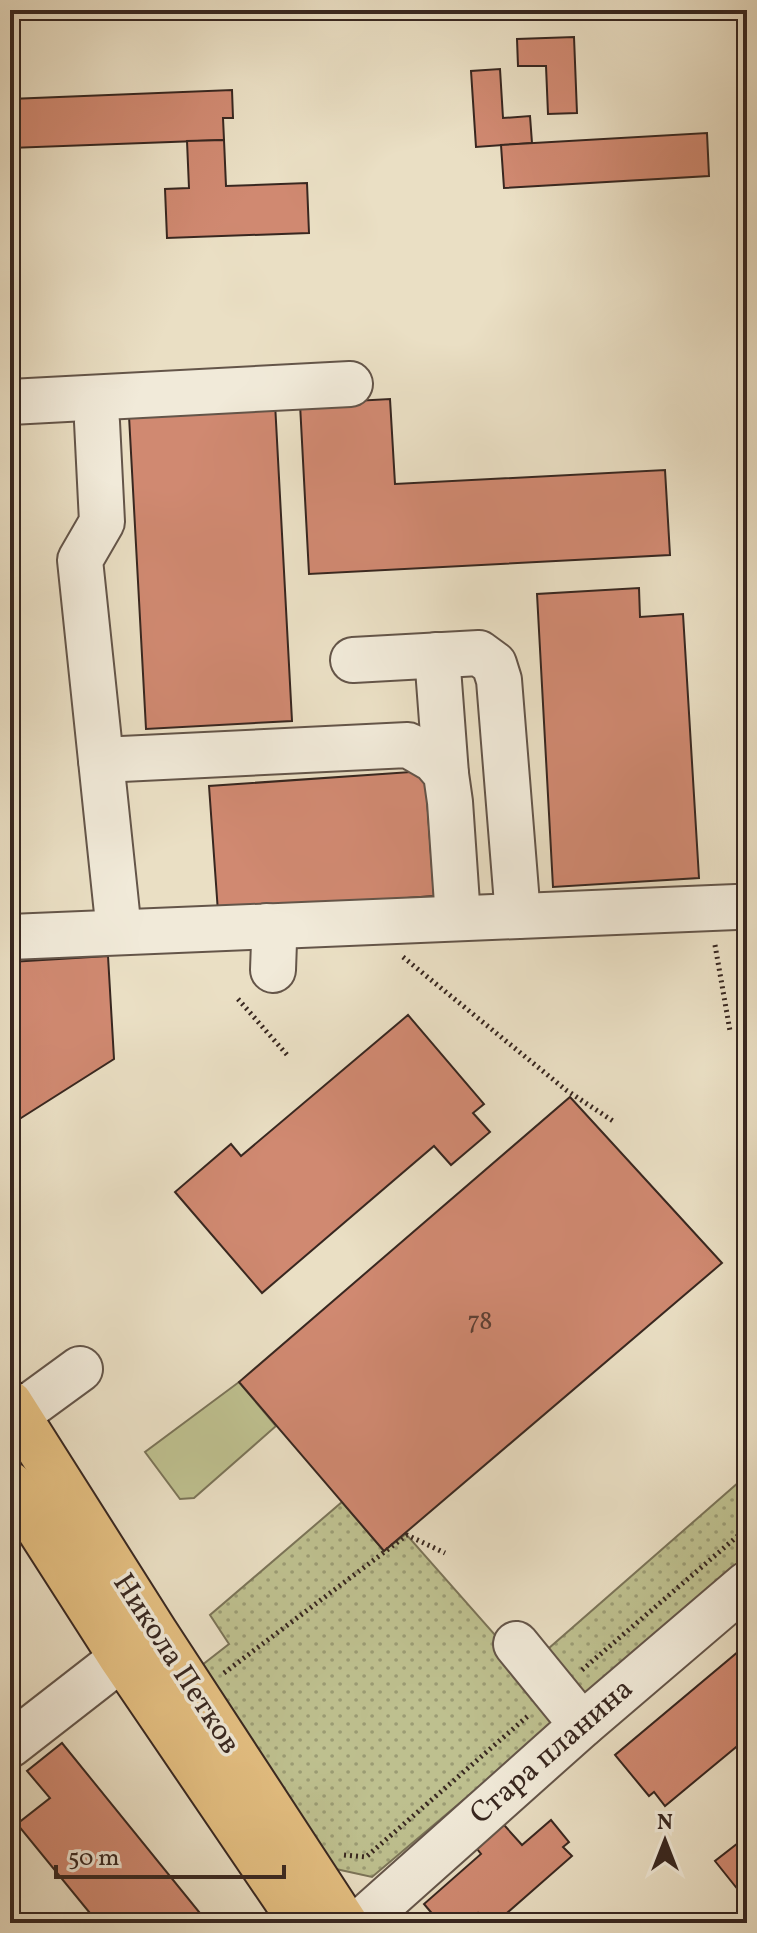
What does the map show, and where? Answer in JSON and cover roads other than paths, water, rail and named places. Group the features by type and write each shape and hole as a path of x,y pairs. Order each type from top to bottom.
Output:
{"main road":[{"name":"Никола Петков","path":"14,1409 138,1645 302,1923"},
{"name":"Никола Петков","path":"10,1484 138,1645 184,1676 345,1923"}],"street":[{"path":"10,402 350,384"},
{"path":"97,422 102,522 80,560 119,932"},
{"path":"353,660 479,653 494,664 499,680 518,916"},
{"path":"437,655 458,918"},
{"path":"101,760 408,745 434,760 446,774"},
{"path":"10,937 722,908"},
{"path":"267,926 274,942 273,970"},
{"path":"14,1409 80,1369"},
{"name":"Стара планина","path":"360,1923 569,1708 747,1584"},
{"path":"516,1644 569,1708"},
{"path":"10,1745 138,1645"}]}
